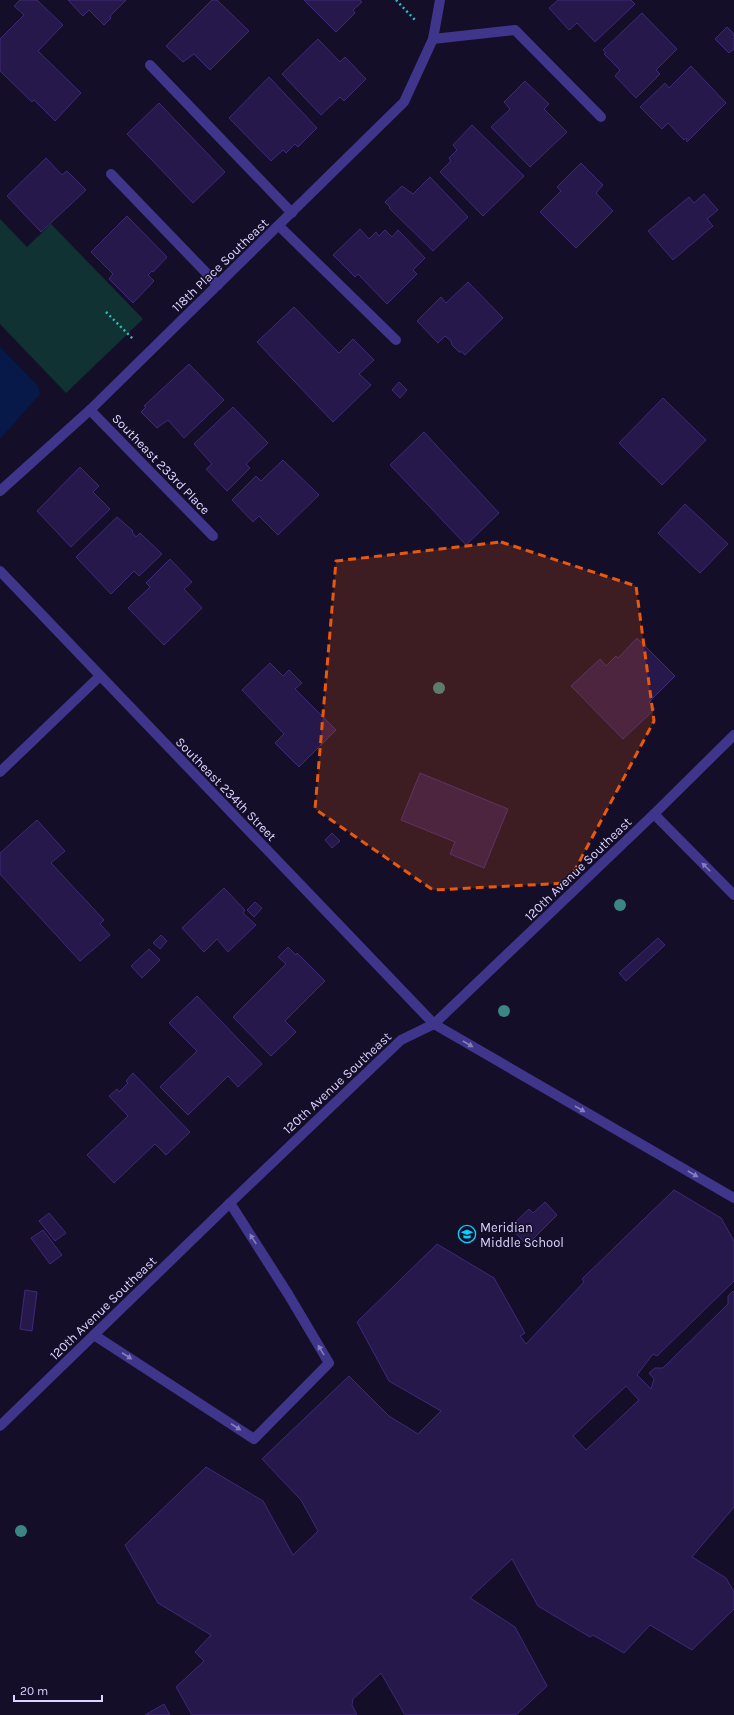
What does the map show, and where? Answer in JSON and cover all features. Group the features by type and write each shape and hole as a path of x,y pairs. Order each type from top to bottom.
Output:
{"street":[{"name":"118th Place Southeast","path":"0,490 90,410 404,102 433,38 440,0"},
{"path":"433,38 515,30 601,117"},
{"path":"150,66 292,213"},
{"path":"111,174 218,285"},
{"path":"279,226 396,340"},
{"name":"Southeast 233rd Place","path":"90,410 213,536"},
{"name":"Southeast 234th Street","path":"0,571 434,1024 734,1198"},
{"path":"0,772 100,676"},
{"name":"120th Avenue Southeast","path":"0,1426 230,1203 402,1040 434,1024 654,814 734,735"},
{"path":"654,814 734,895"},
{"path":"94,1335 254,1439 329,1363 288,1294 230,1203"}],"path":[{"path":"106,312 148,354"}],"highlighted area":[{"path":"501,542 636,586 654,721 568,883 433,890 315,809 323,698 336,561"}],"green space":[{"path":"0,219 27,247 51,224 143,319 66,393 0,324"}],"water":[{"path":"0,347 38,386 40,394 0,439"}],"building":[{"path":"20,0 37,0 63,25 38,51 81,93 55,121 34,100 32,102 0,71 0,39 24,15 14,6"},
{"path":"68,0 126,0 110,16 111,18 104,25 89,10 83,16"},
{"path":"212,0 217,0 249,31 210,70 194,54 183,62 166,46"},
{"path":"304,0 360,0 362,2 353,10 355,13 336,32"},
{"path":"558,0 631,0 635,4 595,42 577,23 569,30 549,8"},
{"path":"642,13 677,49 656,70 660,74 636,98 615,76 620,70 604,54 606,53 603,50"},
{"path":"727,27 734,34 734,49 729,53 715,39"},
{"path":"318,39 340,62 345,57 366,79 344,101 340,97 321,115 282,74"},
{"path":"691,66 726,103 687,142 686,138 684,140 668,123 662,129 640,107 665,83 669,88"},
{"path":"269,77 317,128 298,147 295,144 286,153 283,150 271,161 229,118"},
{"path":"525,81 549,104 544,109 567,132 530,167 491,127 510,109 504,102"},
{"path":"159,103 225,172 193,203 127,134"},
{"path":"472,125 524,176 483,216 440,172 451,161 449,158 457,150 453,145"},
{"path":"46,158 62,175 67,171 86,190 41,232 7,196"},
{"path":"581,163 603,185 596,193 613,211 576,248 540,212 561,191 557,187"},
{"path":"430,177 468,217 433,251 389,208 390,207 385,202 402,186 413,194"},
{"path":"704,194 718,210 707,219 713,226 673,260 648,231 689,197 694,203"},
{"path":"127,216 167,257 153,272 152,271 148,275 154,281 133,303 109,279 113,274 91,252"},
{"path":"360,229 369,239 376,232 379,236 385,230 392,237 398,230 425,258 413,270 417,274 387,304 358,274 355,277 333,255"},
{"path":"468,282 503,318 465,355 462,352 459,352 452,345 451,341 445,336 438,343 417,321 441,297 446,303"},
{"path":"294,307 339,353 353,339 374,360 359,374 371,385 333,422 257,342"},
{"path":"189,364 224,400 184,438 168,420 157,428 141,412 146,407 144,406"},
{"path":"399,382 407,390 400,398 392,390"},
{"path":"663,398 706,440 662,485 619,443"},
{"path":"233,407 268,443 246,464 250,468 227,491 206,469 212,464 194,444"},
{"path":"424,432 499,513 466,545 390,465"},
{"path":"283,460 319,495 278,535 259,516 253,522 232,500 256,476 261,481"},
{"path":"80,467 99,486 93,492 110,509 71,547 37,511"},
{"path":"685,504 728,544 700,573 658,533"},
{"path":"117,517 133,531 132,532 136,537 140,533 162,554 139,576 134,571 111,594 76,557"},
{"path":"170,559 192,582 184,589 202,608 164,645 128,608 150,587 146,583"},
{"path":"637,638 675,676 649,702 655,709 623,739 571,686 600,659 606,666 616,656 618,658"},
{"path":"270,663 283,676 289,670 302,683 295,689 336,730 299,767 275,743 284,734 242,690"},
{"path":"420,773 508,809 484,868 450,854 455,842 401,820"},
{"path":"37,820 65,851 51,863 104,920 100,924 110,935 80,961 0,874 0,853"},
{"path":"332,833 340,841 332,848 325,840"},
{"path":"224,888 245,910 243,913 256,925 228,952 217,939 204,952 182,928"},
{"path":"255,902 262,908 254,917 247,910"},
{"path":"161,935 167,941 160,949 153,943"},
{"path":"658,938 665,945 626,981 619,973"},
{"path":"288,947 296,955 297,953 325,981 285,1021 296,1032 271,1056 233,1017 286,964 278,957"},
{"path":"149,949 160,960 142,978 131,966"},
{"path":"197,996 262,1064 238,1087 228,1076 188,1115 160,1087 197,1051 169,1023"},
{"path":"133,1073 190,1132 166,1155 155,1144 114,1183 87,1155 128,1116 109,1096 117,1089 119,1092 128,1083 126,1081"},
{"path":"674,1190 721,1218 734,1241 734,1281 657,1356 653,1354 637,1375 651,1389 654,1379 649,1373 655,1368 663,1368 728,1304 728,1296 733,1291 734,1292 734,1507 692,1557 726,1578 734,1592 734,1609 692,1650 650,1625 624,1653 593,1635 590,1637 538,1606 512,1559 470,1598 515,1627 547,1686 516,1715 405,1715 381,1673 353,1699 352,1705 357,1715 192,1715 176,1687 204,1661 195,1652 211,1635 158,1603 125,1545 206,1467 263,1501 293,1555 318,1531 301,1500 262,1459 349,1376 389,1416 418,1434 441,1411 389,1381 357,1322 437,1244 494,1278 525,1333 520,1336 526,1344 584,1282 582,1279","holes":["626,1386 639,1400 586,1450 573,1436"]},
{"path":"545,1202 557,1215 527,1245 510,1227 529,1209 533,1213"},
{"path":"49,1213 66,1233 55,1241 39,1221"},
{"path":"43,1230 62,1255 50,1264 31,1238"},
{"path":"25,1290 37,1292 32,1331 20,1329"},
{"path":"164,1704 170,1715 145,1715"}],"place":[{"name":"Meridian Middle School","path":"467,1234"}]}
